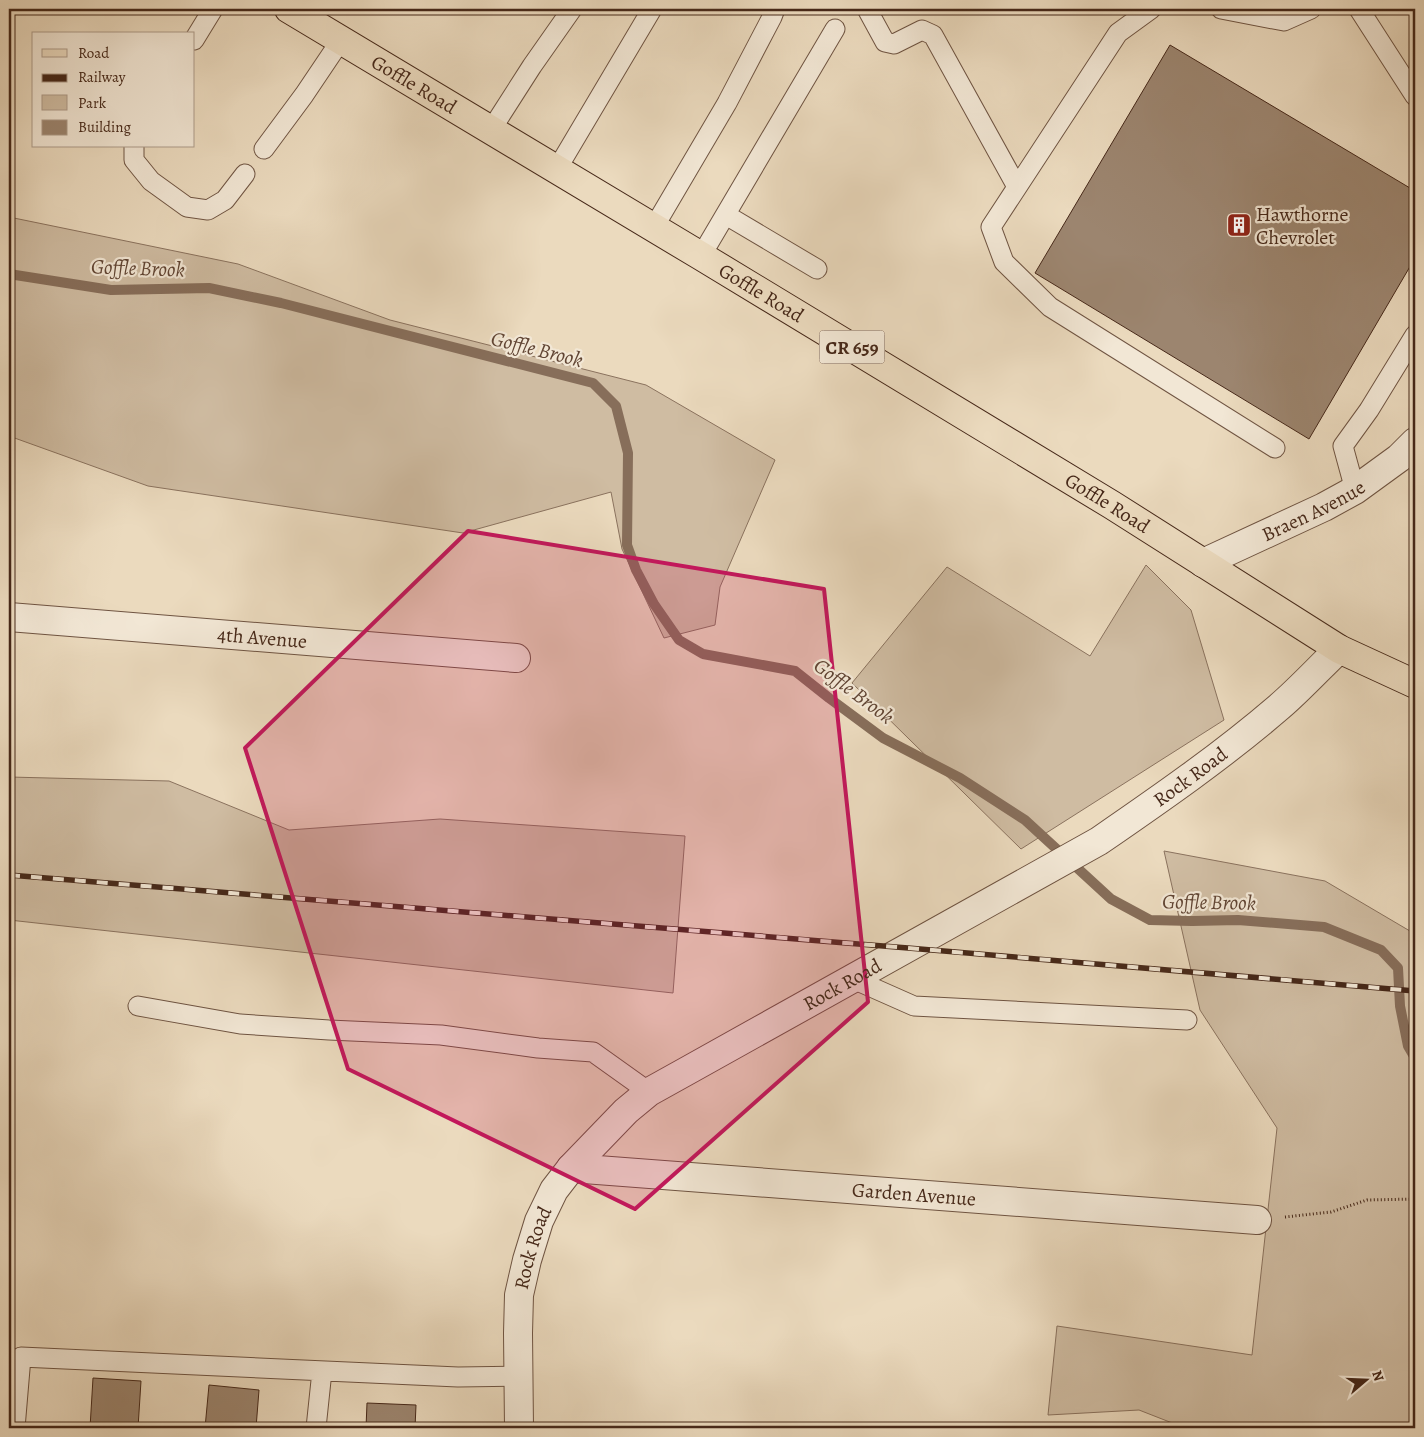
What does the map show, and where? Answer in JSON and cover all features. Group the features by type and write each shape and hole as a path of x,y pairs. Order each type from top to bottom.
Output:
{"main road":[{"name":"Goffle Road","path":"289,9 654,227 1104,500 1339,648 1415,684"}],"street":[{"name":"Braen Avenue","path":"1203,562 1355,490 1399,458 1415,442"},
{"name":"4th Avenue","path":"9,617 516,658"},
{"name":"Rock Road","path":"519,1428 519,1295 539,1221 554,1190 571,1168 626,1111 649,1092 1098,841 1156,802 1242,738 1280,706 1339,648"},
{"name":"Garden Avenue","path":"571,1168 1257,1220"}],"lane":[{"path":"195,38 214,9"},
{"path":"491,130 532,66 572,9"},
{"path":"557,169 652,9"},
{"path":"654,227 727,103 775,9"},
{"path":"868,9 885,42 894,44 922,30 933,35 1017,187"},
{"path":"1151,9 1118,33 991,227 1004,262 1050,307 1276,448"},
{"path":"1221,9 1284,21 1311,9"},
{"path":"1359,9 1415,96"},
{"path":"701,256 835,29"},
{"path":"264,149 304,95 341,40"},
{"path":"134,148 134,160 151,181 187,207 208,210 225,200 244,174"},
{"path":"726,215 817,269"},
{"path":"1355,490 1343,446 1369,410 1415,335"},
{"path":"853,979 914,1006 1187,1020"},
{"path":"138,1006 240,1024 441,1036 538,1048 593,1052 649,1092"},
{"path":"15,1428 15,1356 458,1377 518,1376"},
{"path":"316,1428 322,1371"}],"path":[{"path":"1257,1220 1331,1212 1367,1200 1415,1199"}],"highlighted area":[{"path":"468,531 824,589 868,1002 635,1209 348,1069 245,748"}],"green space":[{"path":"9,217 238,264 390,320 646,385 775,460 720,587 715,625 664,638 622,549 611,492 463,533 148,486 9,436"},
{"path":"1146,565 1191,610 1224,720 1021,849 852,683 947,567 1090,656"},
{"path":"9,777 169,781 289,830 440,819 685,836 673,993 9,920"},
{"path":"1164,851 1325,881 1415,934 1415,1428 1185,1428 1139,1410 1048,1415 1057,1326 1252,1355 1277,1128 1200,1010"}],"building":[{"name":"Hawthorne Chevrolet","path":"1170,45 1415,191 1415,258 1309,439 1035,273"},
{"path":"93,1378 141,1381 138,1428 90,1428"},
{"path":"209,1385 259,1390 256,1428 205,1428"},
{"path":"367,1403 416,1405 415,1428 366,1428"}],"waterway":[{"name":"Goffle Brook","path":"9,274 111,290 209,288 281,303 593,383 616,406 628,453 627,545 636,570 654,604 679,640 703,654 795,671 883,738 960,778 1025,820 1111,899 1150,920 1238,920 1324,927 1381,950 1398,968 1400,1006 1408,1046 1415,1058"}],"railway":[{"path":"9,875 1415,991"}],"place":[{"name":"Hawthorne Chevrolet","path":"1239,225"}]}
